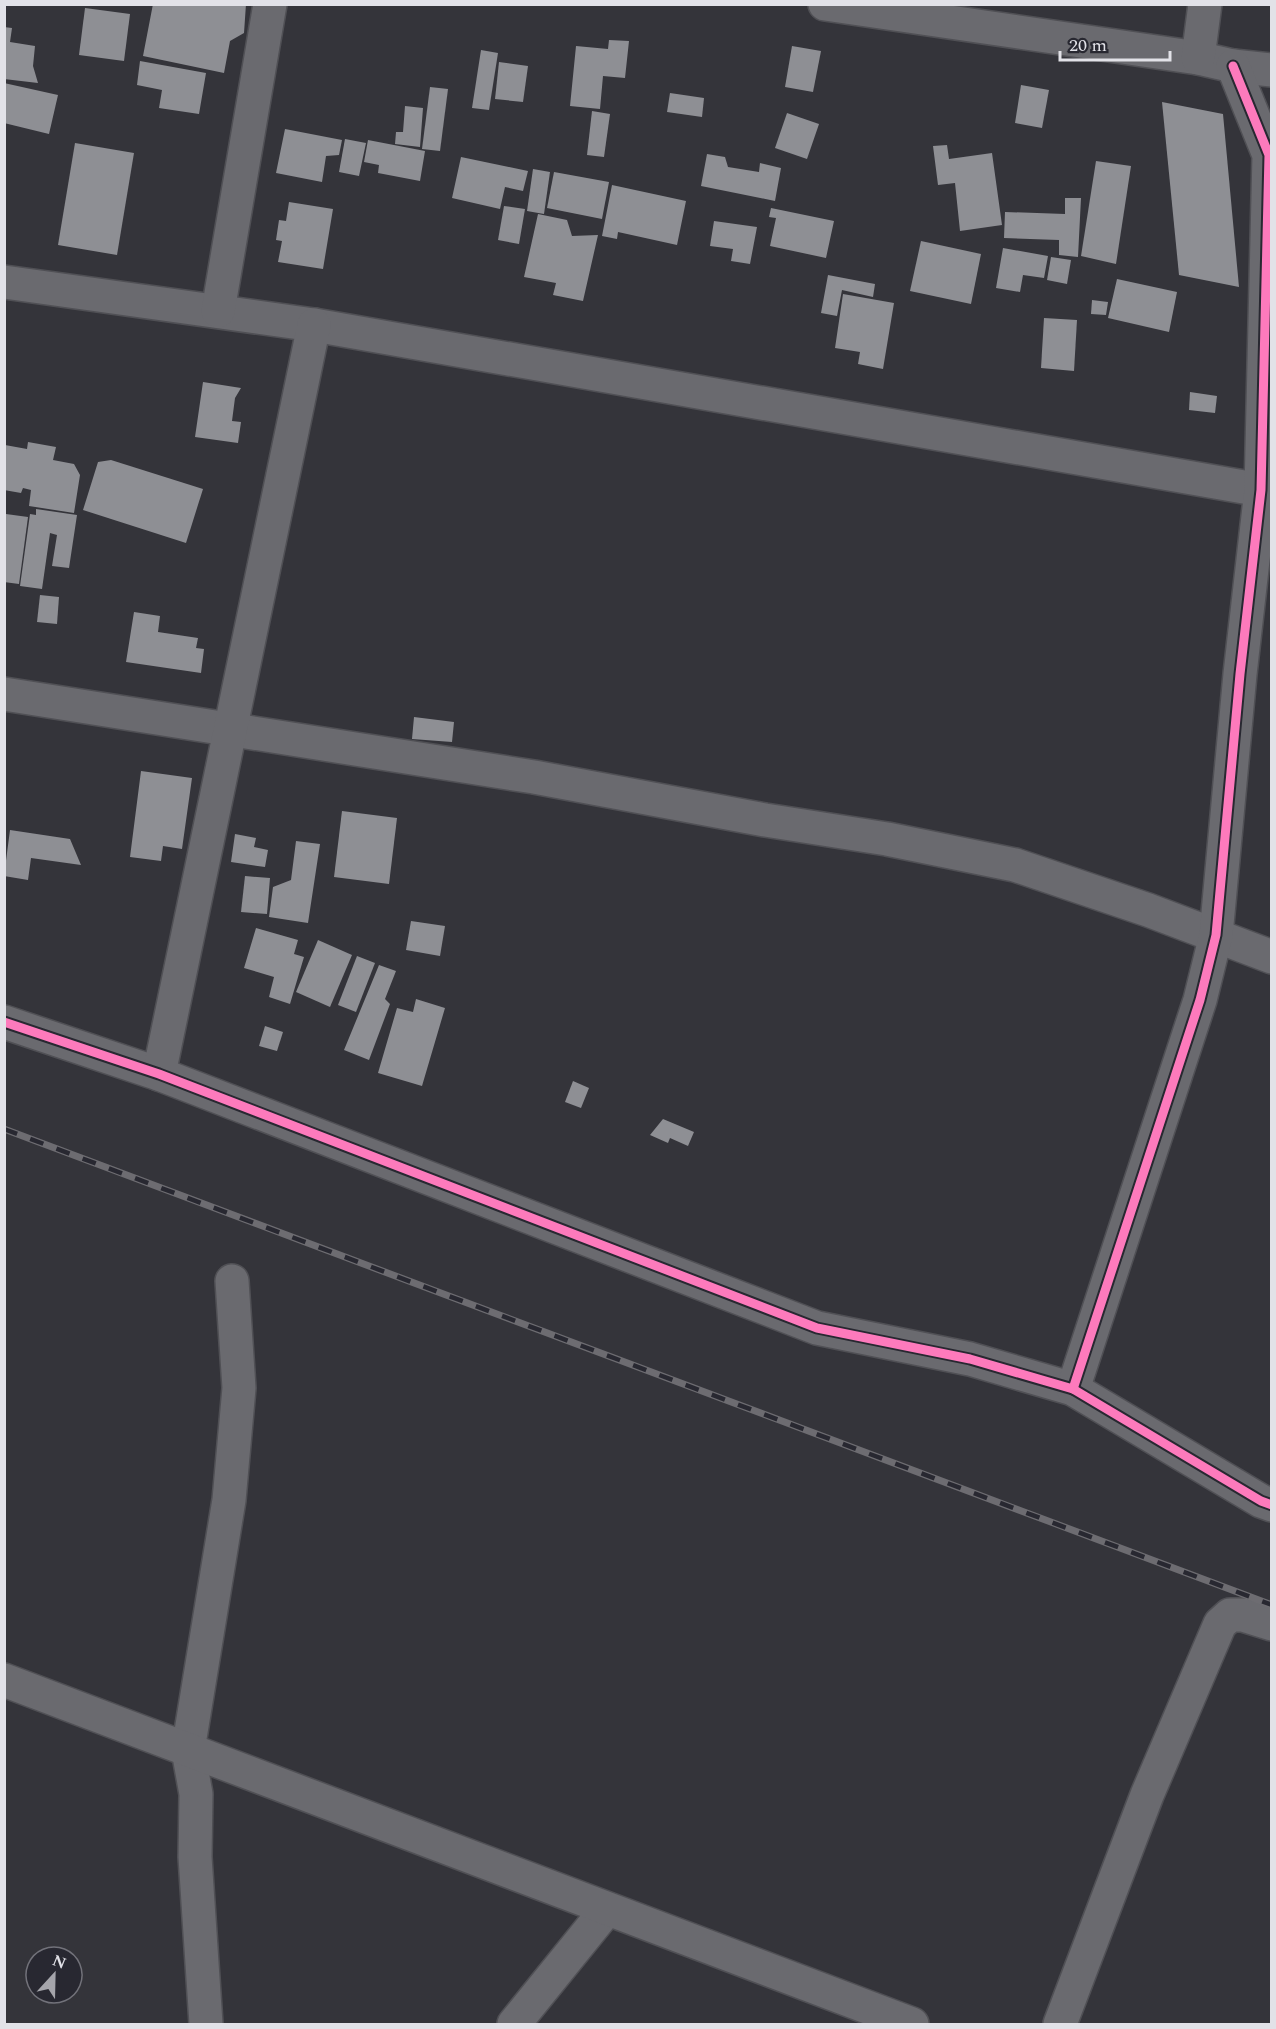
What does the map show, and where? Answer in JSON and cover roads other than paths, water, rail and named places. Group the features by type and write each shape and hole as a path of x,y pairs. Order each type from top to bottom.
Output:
{"street":[{"path":"218,310 270,4"},
{"path":"825,4 1272,70"},
{"path":"1198,58 1205,4"},
{"path":"1073,1389 1200,1000 1216,935 1239,686 1261,489 1270,152 1233,66"},
{"path":"4,282 314,325 1261,489"},
{"path":"159,1074 314,325"},
{"path":"4,694 534,777 765,820 887,839 1015,865 1148,910 1272,957"},
{"path":"4,1022 159,1074 817,1328 970,1359 1073,1389 1261,1501 1272,1505"},
{"path":"206,2025 195,1857 196,1794 188,1750 229,1500 239,1388 232,1281"},
{"path":"1060,2025 1147,1795 1221,1624 1230,1615 1243,1615 1272,1624"},
{"path":"4,1680 912,2025"},
{"path":"514,2025 607,1909"}],"railway":[{"path":"4,1129 1272,1605"}]}
